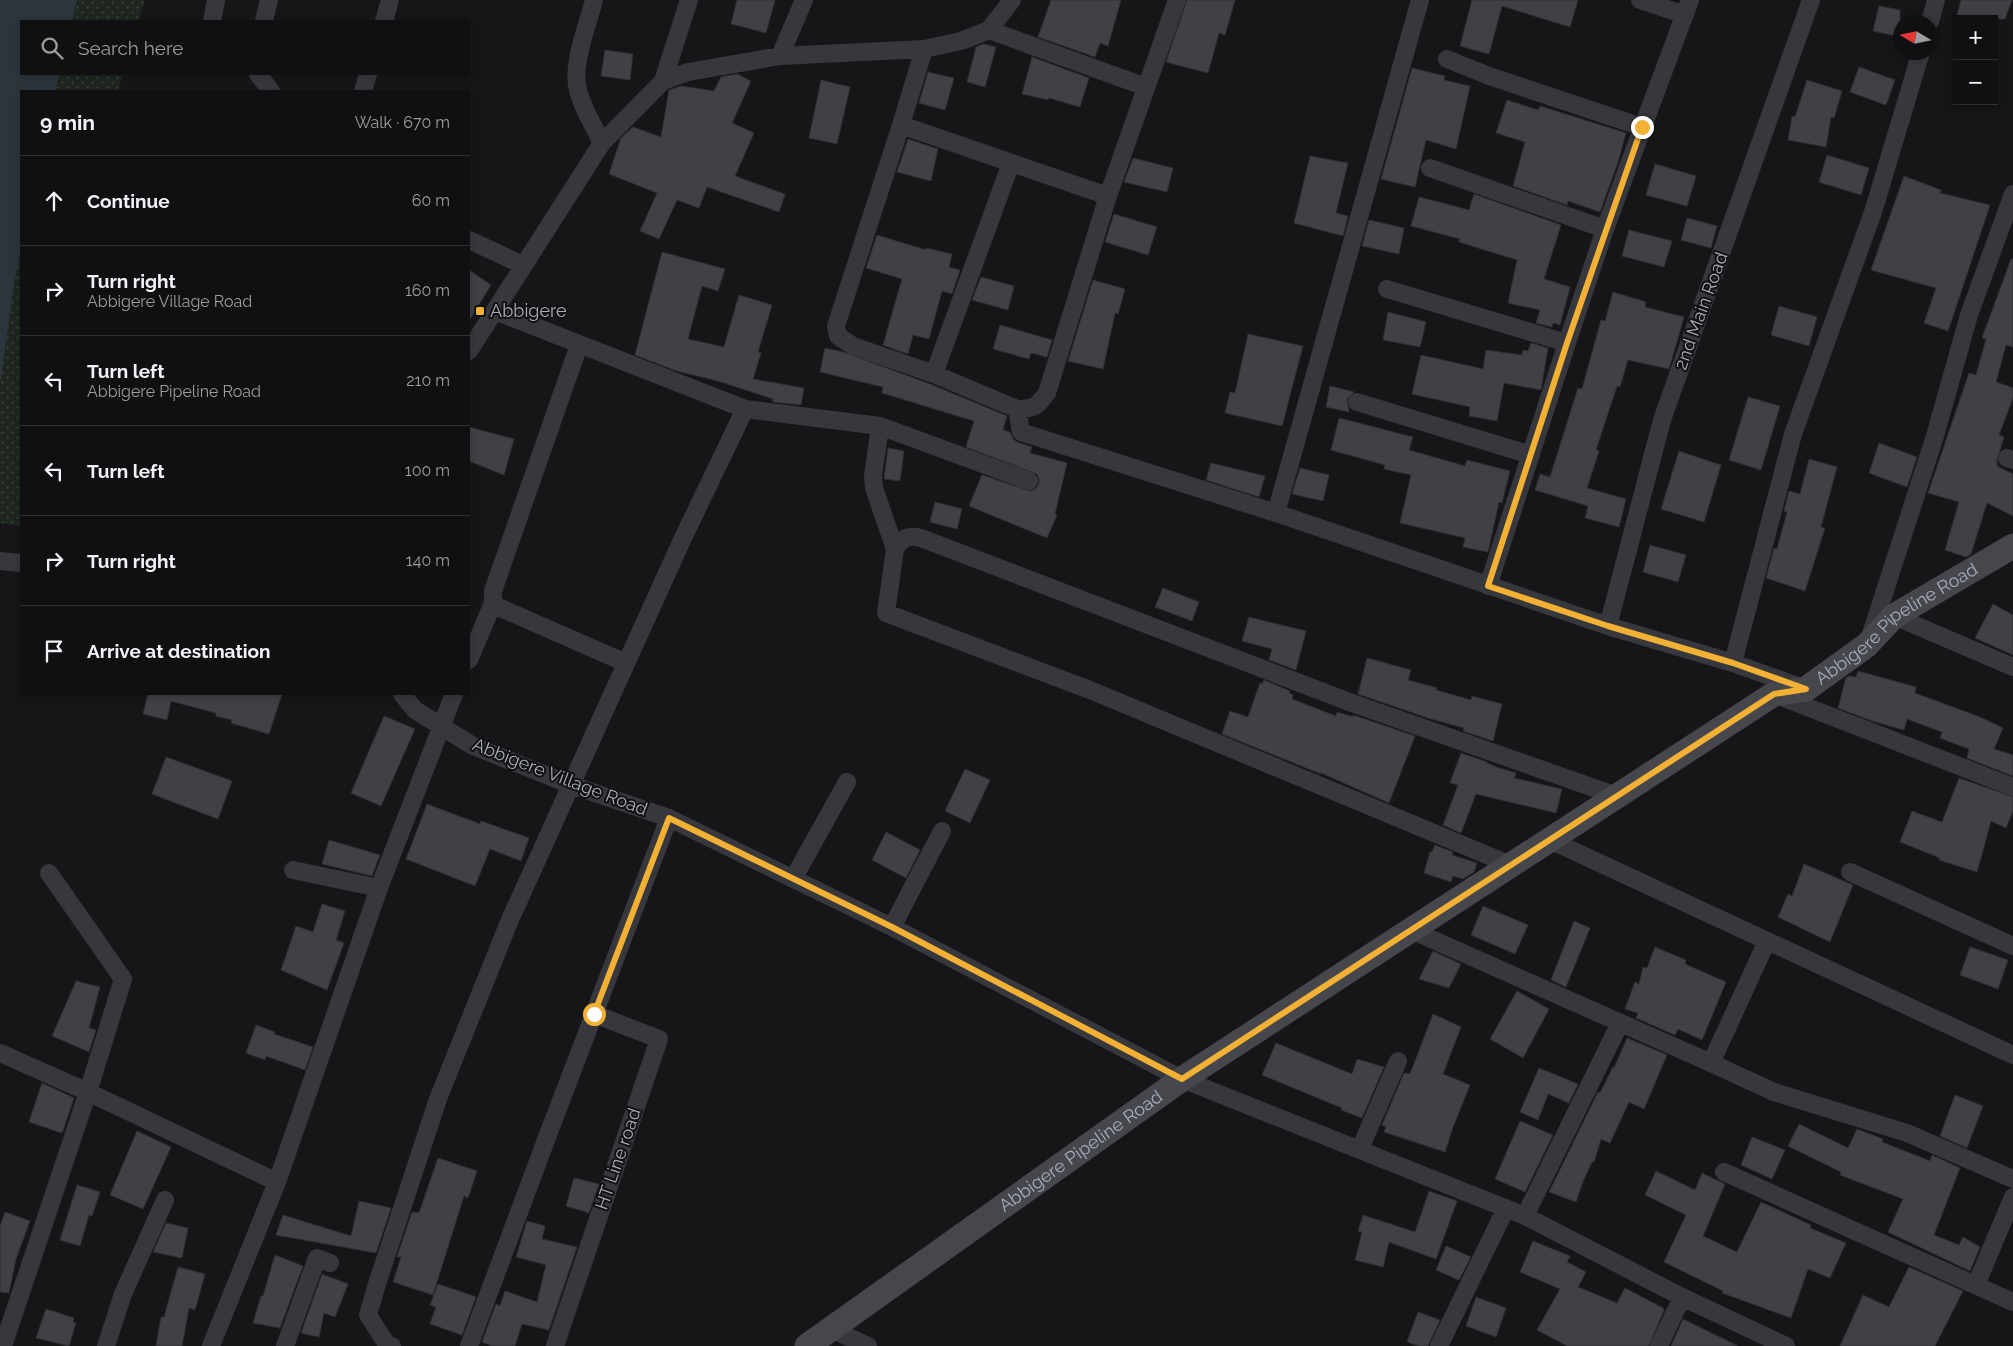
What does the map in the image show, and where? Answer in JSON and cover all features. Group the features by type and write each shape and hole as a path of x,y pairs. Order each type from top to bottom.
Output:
{"street":[{"path":"212,20 216,0"},
{"path":"264,20 269,0"},
{"path":"384,20 390,0"},
{"path":"594,0 577,64 576,78 578,91 602,143"},
{"path":"663,81 689,0"},
{"path":"780,56 804,0"},
{"path":"470,349 602,143 663,81 688,72 780,56 924,49 961,42 989,30 1012,0"},
{"path":"924,49 836,326 838,336 853,346 934,374 1017,409 1028,409 1037,406 1047,392 1108,196 1177,0"},
{"path":"1276,513 1420,0"},
{"path":"1488,586 1606,230 1642,127 1688,8 1640,0"},
{"name":"2nd Main Road","path":"1608,626 1662,420 1811,0"},
{"path":"1932,15 1936,0"},
{"path":"989,30 1146,87"},
{"path":"1447,59 1489,76 1642,127"},
{"path":"1733,663 1793,434 1873,212 1919,60"},
{"path":"259,75 270,90"},
{"path":"363,90 368,75"},
{"path":"901,125 1108,196"},
{"path":"934,374 1010,163"},
{"path":"1430,168 1606,230"},
{"path":"1867,645 1935,436 1969,315 2013,194"},
{"path":"470,240 523,265"},
{"path":"1387,289 1567,343"},
{"path":"495,311 745,409 880,426 1029,481"},
{"path":"470,658 493,603 493,591 579,345"},
{"path":"1357,402 1531,455"},
{"path":"392,1346 386,1343 368,1315 438,1099 509,922 626,663 745,409"},
{"path":"1017,409 1021,432 1276,513 1608,626 1733,663 1806,689"},
{"path":"880,426 873,476 874,488 895,549"},
{"path":"1511,865 1090,690 886,613 895,549 901,540 909,536 921,538 1352,704 1617,796"},
{"name":"Abbigere Pipeline Road","path":"807,1346 1182,1079 1774,694 1806,689 1867,645 1894,616 2013,546"},
{"path":"0,561 20,563"},
{"path":"493,603 496,606 626,663"},
{"path":"1894,616 2013,668"},
{"path":"1774,694 2013,788"},
{"name":"Abbigere Village Road","path":"403,695 415,710 473,746 571,785 669,818 792,880 892,927 1182,1079 1526,1216 1682,1297 1786,1346"},
{"path":"211,1346 277,1182 379,888 454,695"},
{"path":"792,880 847,782"},
{"path":"469,1346 669,818"},
{"path":"892,927 942,831"},
{"path":"1550,840 2013,1055"},
{"path":"293,870 379,888"},
{"path":"1850,872 2013,946"},
{"path":"3,1346 88,1092 123,979 49,873"},
{"path":"1411,930 1774,1092 1907,1133 2013,1179"},
{"path":"1711,1063 1767,941"},
{"name":"HT Line road","path":"555,1346 659,1039 594,1014"},
{"path":"1526,1216 1620,1024"},
{"path":"0,1054 88,1092 277,1182"},
{"path":"1360,1149 1398,1062"},
{"path":"1724,1172 2013,1302"},
{"path":"1976,1285 2013,1197"},
{"path":"106,1346 123,1294 165,1200"},
{"path":"1439,1346 1506,1208"},
{"path":"285,1346 317,1258 330,1263"},
{"path":"1659,1346 1682,1297"},
{"path":"831,1329 868,1346"}],"shaded area":[{"path":"0,0 145,0 138,20 20,20 20,75 123,75 118,90 20,90 20,526 0,523"},
{"path":"0,0 77,0 72,20 20,20 20,75 59,75 55,90 20,90 20,254 0,386"}],"building":[{"path":"737,0 775,0 766,33 731,24"},
{"path":"1051,0 1121,0 1108,46 1100,43 1095,57 1038,37"},
{"path":"1187,0 1235,0 1225,35 1219,33 1208,73 1166,62"},
{"path":"1472,0 1578,0 1570,27 1502,6 1489,54 1460,46"},
{"path":"1961,0 2012,0 2005,19 1998,19 1998,15 1957,15"},
{"path":"1879,6 1900,10 1900,15 1893,15 1893,35 1873,31"},
{"path":"983,44 996,47 985,87 967,82 976,47"},
{"path":"605,50 633,54 630,80 601,76"},
{"path":"1032,57 1089,78 1080,107 1049,98 1048,100 1022,94"},
{"path":"1859,67 1895,80 1886,105 1850,92"},
{"path":"1412,68 1445,76 1444,80 1470,86 1456,149 1426,140 1415,187 1381,179"},
{"path":"928,72 954,78 945,110 919,103"},
{"path":"737,74 751,81 732,123 754,133 735,176 785,194 779,212 707,187 699,208 677,200 659,239 640,231 657,193 609,174 621,138 633,127 661,137 669,90 681,86 714,91 721,77"},
{"path":"821,80 850,87 837,144 809,138"},
{"path":"1807,80 1842,91 1834,118 1831,117 1826,147 1788,140 1792,116 1795,117"},
{"path":"1507,100 1538,110 1540,106 1626,133 1600,212 1568,201 1567,205 1513,186 1525,142 1496,133"},
{"path":"908,139 938,149 931,181 897,172"},
{"path":"1827,155 1869,168 1861,195 1819,182"},
{"path":"1310,156 1348,163 1336,213 1348,216 1343,236 1294,223"},
{"path":"1133,158 1173,168 1167,192 1124,182"},
{"path":"1655,164 1696,176 1687,206 1646,195"},
{"path":"1904,176 1941,190 1940,193 1990,205 1948,331 1924,323 1936,288 1871,270"},
{"path":"1474,194 1561,225 1544,279 1570,287 1560,325 1553,323 1552,327 1536,323 1540,310 1508,303 1517,260 1459,242 1460,239 1411,226 1419,197 1469,210"},
{"path":"1114,214 1157,227 1148,255 1105,242"},
{"path":"1687,218 1717,226 1711,248 1681,240"},
{"path":"1369,220 1404,228 1399,254 1362,246"},
{"path":"1629,230 1672,241 1664,267 1622,256"},
{"path":"877,235 926,250 926,248 952,254 949,267 960,270 952,294 942,291 929,339 913,335 908,354 883,345 902,279 866,268"},
{"path":"662,252 725,269 718,291 702,286 688,339 724,347 739,295 772,305 758,352 761,353 753,379 804,388 801,405 773,402 773,399 718,381 677,371 635,355"},
{"path":"2011,259 2013,259 2013,347 2006,345 1996,382 2013,388 2013,398 1999,435 2004,437 1997,466 2013,474 2013,516 1987,503 1971,554 1966,557 1945,550 1959,502 1928,493 1969,373 1976,375 1986,339 1982,338"},
{"path":"470,271 491,285 470,319"},
{"path":"981,277 1014,286 1008,310 972,300"},
{"path":"1093,280 1125,289 1118,314 1115,313 1103,369 1068,361"},
{"path":"1613,292 1646,302 1645,307 1684,317 1669,369 1628,360 1620,387 1617,386 1596,450 1599,451 1587,488 1626,499 1619,527 1585,518 1588,506 1535,490 1540,474 1550,477 1578,388 1582,389 1601,320 1605,321"},
{"path":"1779,306 1817,317 1809,346 1771,335"},
{"path":"1388,312 1426,322 1420,347 1383,340"},
{"path":"1000,325 1052,340 1047,357 1031,353 1029,359 993,349"},
{"path":"1248,334 1303,346 1282,426 1225,413 1230,392 1235,393"},
{"path":"1531,343 1548,348 1541,390 1504,383 1497,421 1469,416 1470,407 1412,394 1421,355 1483,369 1486,350 1522,355 1523,350 1528,351"},
{"path":"825,348 843,352 930,384 1007,416 1003,430 1010,432 1013,439 1017,442 1032,447 1030,453 1067,463 1055,514 1057,515 1047,538 969,506 982,475 1030,491 1039,484 1037,474 966,447 974,421 882,393 883,387 820,372"},
{"path":"1330,386 1354,392 1347,399 1349,412 1326,407"},
{"path":"1748,397 1780,406 1761,470 1729,460"},
{"path":"1339,418 1413,437 1409,450 1465,466 1467,460 1510,471 1502,503 1499,502 1488,552 1463,547 1465,538 1400,523 1411,475 1384,469 1385,465 1331,450"},
{"path":"470,427 514,439 504,475 470,461"},
{"path":"1879,443 1917,457 1907,487 1869,473"},
{"path":"888,448 904,451 900,481 884,479"},
{"path":"1679,451 1721,465 1704,522 1661,509"},
{"path":"1809,459 1837,467 1821,527 1825,528 1805,591 1766,578 1774,548 1777,549 1787,512 1784,511 1789,491 1800,494"},
{"path":"1211,463 1265,476 1259,497 1206,480"},
{"path":"1300,468 1329,475 1323,501 1292,494"},
{"path":"935,502 962,509 957,529 930,522"},
{"path":"1650,545 1686,555 1678,582 1643,572"},
{"path":"1163,588 1199,602 1192,621 1155,607"},
{"path":"1993,604 2013,615 2013,655 1975,638"},
{"path":"1249,617 1306,631 1296,670 1269,660 1272,649 1242,641"},
{"path":"1367,658 1411,670 1408,680 1437,688 1436,690 1471,700 1472,696 1502,704 1493,741 1463,731 1464,728 1358,694"},
{"path":"1858,671 1916,687 1915,693 1980,717 2003,728 1994,749 2013,755 2013,776 1967,758 1969,749 1940,738 1942,732 1907,719 1904,730 1872,721 1838,708 1846,678 1849,676 1856,677"},
{"path":"1264,680 1290,691 1289,693 1293,695 1292,699 1336,716 1337,712 1353,717 1353,715 1415,736 1389,803 1321,773 1222,734 1230,711 1248,717 1260,683 1262,684"},
{"path":"148,695 282,695 269,734 231,723 232,720 216,716 216,713 171,701 167,720 143,714"},
{"path":"384,716 415,729 381,806 351,793"},
{"path":"1461,753 1516,773 1514,778 1562,789 1556,813 1476,794 1461,833 1443,825 1458,785 1450,783"},
{"path":"166,757 232,781 218,819 152,794"},
{"path":"965,769 990,780 970,823 945,811"},
{"path":"1959,778 2013,797 2013,811 2006,828 1991,821 1977,872 1939,860 1940,858 1900,842 1912,811 1942,822"},
{"path":"427,804 480,824 481,821 529,838 521,861 490,849 475,886 406,859"},
{"path":"886,832 920,850 906,878 872,860"},
{"path":"329,840 380,855 372,876 322,864"},
{"path":"1435,845 1453,852 1452,855 1477,863 1474,872 1463,879 1453,876 1451,882 1424,873 1430,852 1432,852"},
{"path":"1804,864 1853,885 1830,942 1778,917 1788,894 1792,896"},
{"path":"322,904 345,911 336,940 344,943 327,990 281,970 296,926 313,932"},
{"path":"1483,906 1528,925 1515,954 1471,935"},
{"path":"1574,921 1590,928 1566,987 1551,980"},
{"path":"1655,947 1686,960 1685,964 1726,982 1702,1040 1678,1029 1675,1035 1636,1018 1638,1013 1625,1009 1635,982 1639,984 1643,967 1647,968"},
{"path":"1970,947 2008,960 1998,989 1960,975"},
{"path":"1433,951 1461,964 1449,988 1419,979"},
{"path":"76,981 100,987 89,1028 96,1030 89,1052 52,1036"},
{"path":"1517,991 1549,1009 1523,1058 1490,1039"},
{"path":"1433,1014 1461,1027 1443,1074 1470,1085 1445,1152 1384,1132 1386,1127 1382,1125 1404,1073 1410,1074"},
{"path":"256,1025 275,1032 274,1034 313,1047 305,1070 266,1056 265,1060 246,1053"},
{"path":"1627,1038 1667,1055 1644,1109 1629,1102 1610,1143 1601,1139 1594,1162 1592,1162 1584,1179 1576,1202 1549,1192 1598,1092 1600,1093 1614,1068"},
{"path":"1276,1043 1352,1074 1357,1059 1384,1067 1362,1118 1262,1075"},
{"path":"1539,1068 1578,1084 1569,1103 1548,1094 1538,1120 1520,1112"},
{"path":"42,1083 74,1098 62,1133 29,1122"},
{"path":"1955,1095 1983,1106 1967,1148 1940,1136"},
{"path":"1520,1121 1553,1135 1525,1192 1495,1179"},
{"path":"1799,1124 1848,1148 1857,1129 1883,1139 1882,1142 1930,1161 1932,1155 1960,1168 1934,1235 1959,1245 1963,1237 1980,1247 1970,1271 1888,1232 1903,1199 1840,1175 1841,1172 1788,1146"},
{"path":"137,1131 171,1147 143,1209 110,1195"},
{"path":"1752,1137 1785,1150 1772,1179 1741,1165"},
{"path":"438,1158 477,1171 468,1198 464,1196 433,1295 393,1282 401,1257 397,1257 412,1212 419,1213"},
{"path":"1656,1171 1695,1190 1702,1173 1725,1184 1703,1236 1737,1252 1761,1202 1811,1225 1810,1228 1846,1243 1830,1278 1808,1269 1791,1318 1722,1293 1723,1291 1664,1262 1686,1215 1645,1195"},
{"path":"574,1178 599,1184 589,1213 566,1206"},
{"path":"77,1185 100,1192 92,1216 89,1215 80,1246 60,1240"},
{"path":"1429,1191 1457,1201 1436,1259 1389,1242 1383,1267 1355,1260 1362,1232 1358,1231 1363,1215 1415,1232"},
{"path":"359,1201 391,1208 376,1253 276,1235 283,1215 351,1236"},
{"path":"5,1212 30,1221 16,1259 9,1293 0,1292 0,1226"},
{"path":"527,1221 545,1226 542,1239 577,1247 549,1330 522,1324 515,1346 492,1346 482,1342 496,1304 500,1306 505,1291 537,1302 546,1265 516,1257"},
{"path":"166,1223 188,1228 182,1258 153,1252"},
{"path":"1533,1241 1570,1256 1567,1262 1586,1272 1578,1287 1617,1303 1625,1288 1663,1308 1664,1310 1649,1346 1567,1346 1537,1330 1560,1289 1520,1272"},
{"path":"1446,1246 1471,1257 1459,1280 1436,1270"},
{"path":"275,1255 303,1266 280,1328 253,1323"},
{"path":"178,1267 205,1274 195,1310 189,1308 182,1346 156,1346 161,1317 164,1317"},
{"path":"1909,1267 1963,1291 1935,1346 1840,1346 1863,1295 1889,1307"},
{"path":"322,1274 348,1284 335,1317 324,1313 319,1337 301,1333"},
{"path":"438,1284 476,1297 462,1335 430,1324 436,1307 430,1305"},
{"path":"1476,1297 1506,1308 1496,1337 1466,1326"},
{"path":"46,1309 74,1318 73,1322 76,1323 69,1346 36,1338"},
{"path":"1418,1312 1440,1320 1428,1346 1419,1346 1407,1342"},
{"path":"1683,1319 1738,1346 1671,1346"}],"place":[{"name":"Abbigere","path":"480,311"}],"route":[{"path":"594,1014 669,818 792,880 892,927 1182,1079 1774,694 1806,689 1733,663 1608,626 1488,586 1567,343 1642,127"}]}
